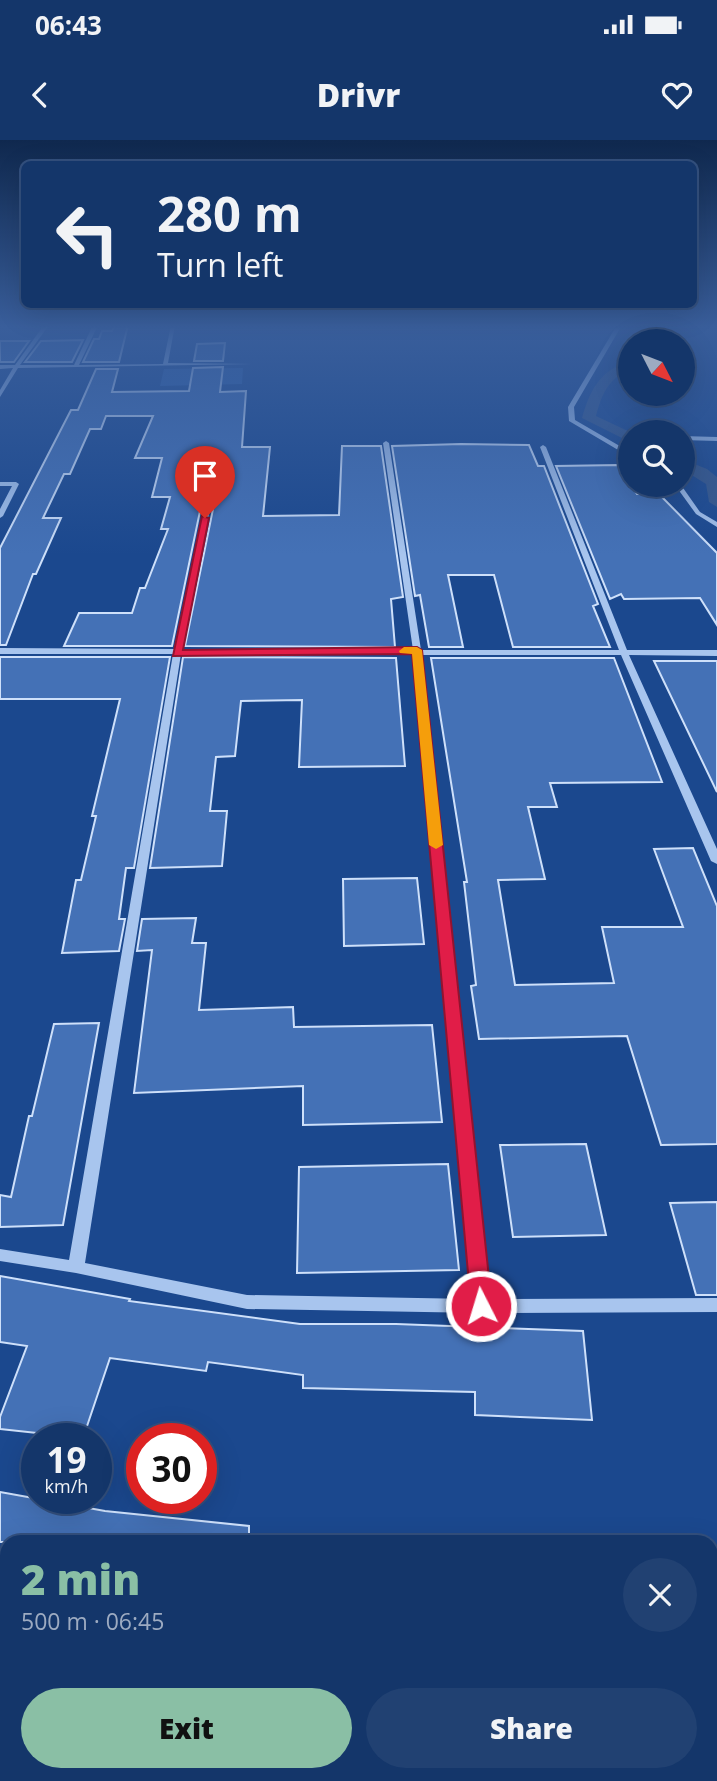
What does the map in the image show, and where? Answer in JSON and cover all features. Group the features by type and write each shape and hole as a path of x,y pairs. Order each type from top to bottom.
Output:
{"street":[{"path":"573,402 570,407 572,421 618,448"},
{"path":"695,438 717,439"},
{"path":"386,443 417,650 481,1306"},
{"path":"543,447 624,653 717,861"},
{"path":"76,1267 177,654 216,464"},
{"path":"0,484 16,484 0,516"},
{"path":"687,497 698,513 717,525"},
{"path":"0,651 177,654 417,650 717,653"},
{"path":"0,1255 76,1267 247,1302 481,1306 717,1305"}],"building":[{"path":"82,402 245,402 242,447 270,447 263,516 339,515 342,446 381,446 403,597 391,599 395,647 185,646 222,465 217,460 210,463 172,646 64,646 79,613 132,613 140,588 145,588 168,529 161,529 170,497 152,497 162,458 135,458 153,416 106,416 101,429 90,429 70,474 64,474 43,518 61,518 36,574 33,574 6,645 0,645 0,548 71,410 78,410"},
{"path":"529,445 538,466 544,466 598,604 593,606 610,647 513,647 494,575 448,575 463,647 429,647 420,595 415,596 392,446"},
{"path":"618,465 618,497 662,497 717,553 717,625 700,598 624,599 621,594 610,599 556,466"},
{"path":"0,657 170,657 134,868 126,868 119,919 125,919 119,951 62,953 76,880 81,880 96,816 92,816 120,699 0,699"},
{"path":"183,657 396,658 405,766 299,767 302,700 241,701 235,756 216,757 210,811 227,811 222,866 150,868"},
{"path":"431,658 614,658 662,782 550,783 557,807 528,807 545,879 498,880 515,985 614,983 602,927 683,927 654,849 693,848 717,906 717,1144 661,1145 627,1036 479,1039 471,986 476,985 464,882 467,882"},
{"path":"654,661 717,661 717,792"},
{"path":"417,878 424,944 344,946 343,879"},
{"path":"196,918 192,943 206,943 199,1010 293,1007 294,1027 432,1025 442,1122 303,1125 303,1086 134,1093 152,950 137,951 142,919"},
{"path":"99,1023 63,1225 0,1227 0,1195 11,1197 54,1024"},
{"path":"586,1144 606,1235 513,1237 500,1145"},
{"path":"448,1164 459,1270 297,1273 299,1167"},
{"path":"717,1202 717,1295 696,1295 670,1203"},
{"path":"0,1276 130,1299 129,1301 300,1324 396,1324 583,1331 592,1420 475,1415 475,1392 303,1388 303,1375 208,1362 206,1371 110,1358 88,1423 21,1423 21,1431 0,1429 0,1417 27,1346 0,1342"},
{"path":"0,1492 21,1496 21,1514 112,1514 112,1512 249,1526 249,1535 0,1535"}],"waterway":[{"path":"593,402 589,418 618,432"},
{"path":"695,469 714,482 717,502"}],"slow traffic":[{"path":"404,651 417,650 436,845"}],"route":[{"path":"205,518 177,654 417,650 481,1306"}]}
